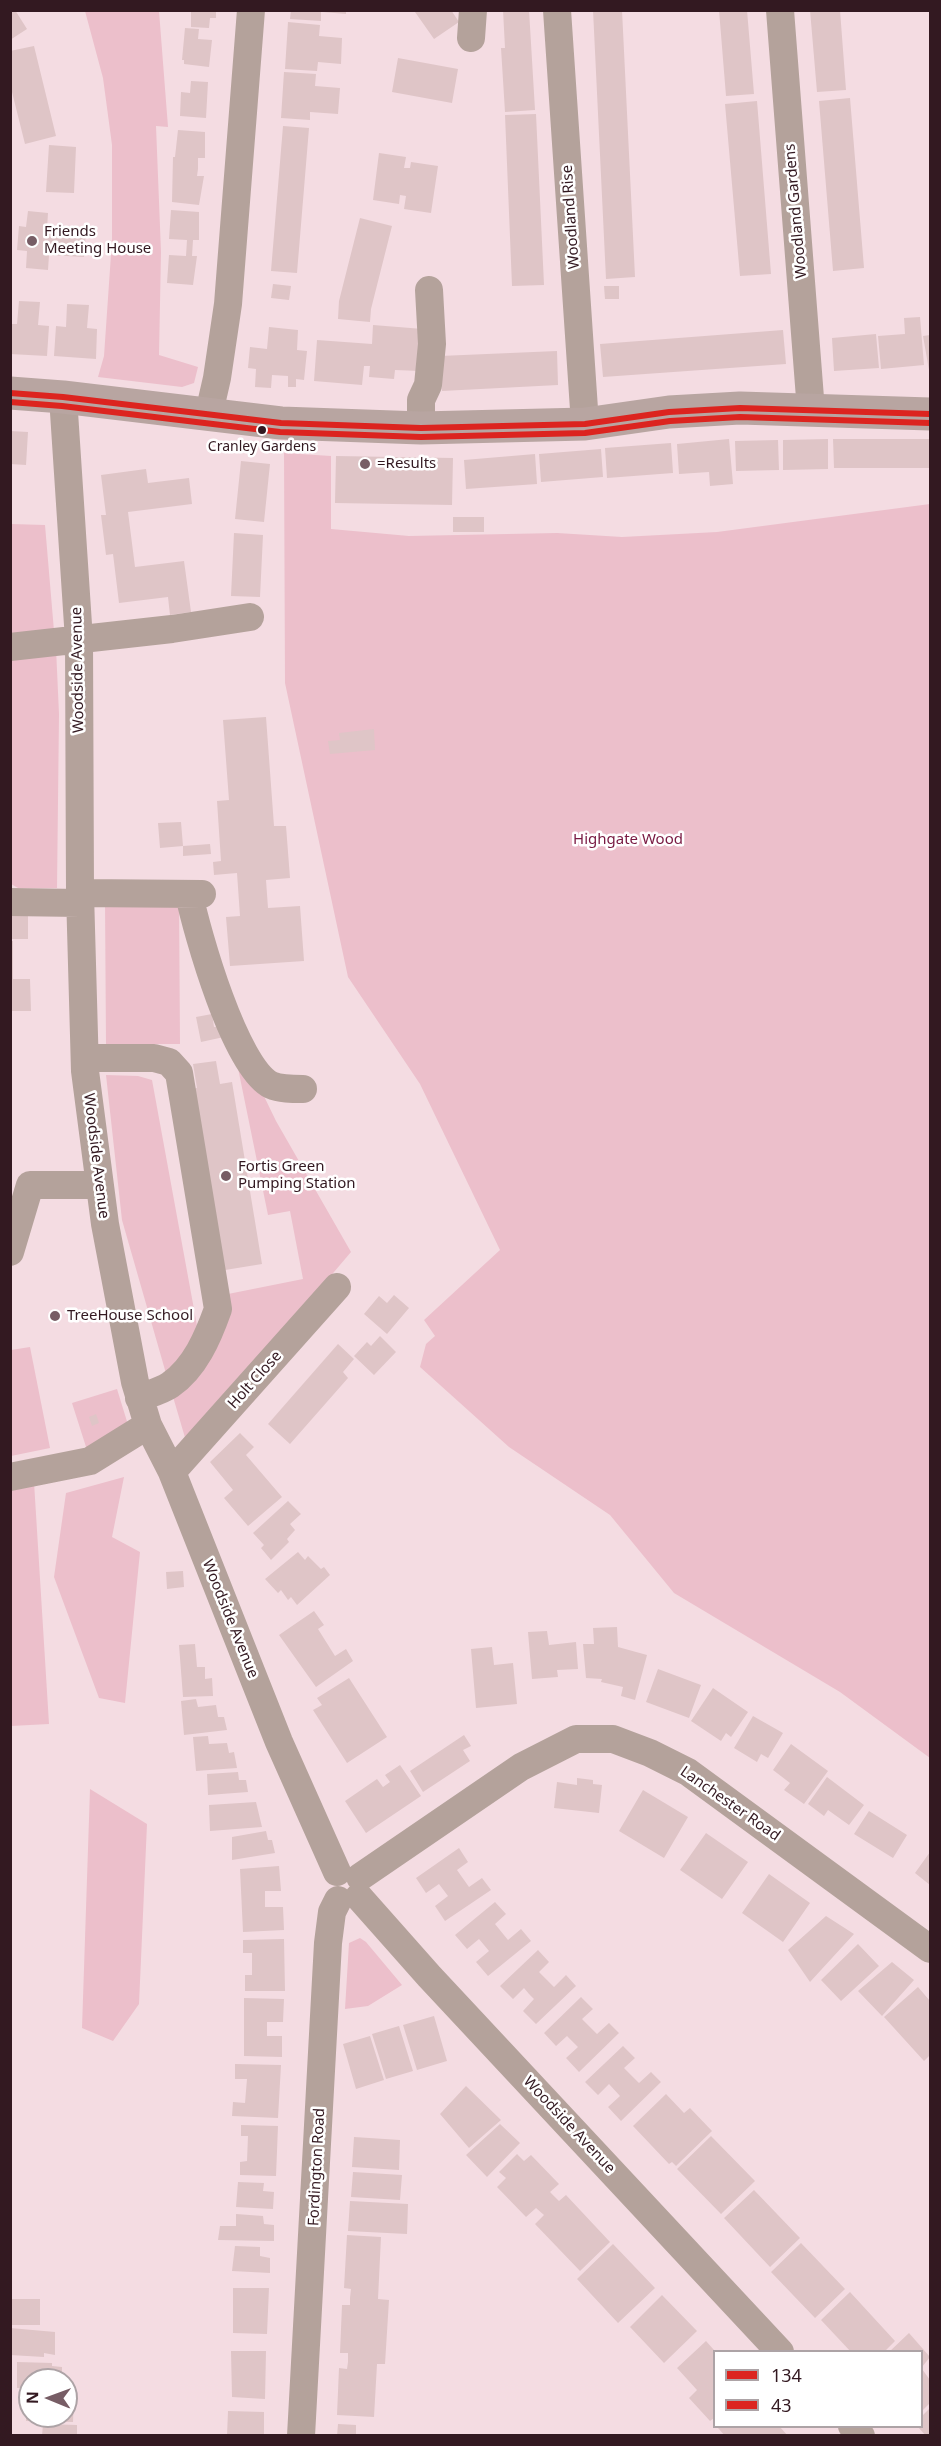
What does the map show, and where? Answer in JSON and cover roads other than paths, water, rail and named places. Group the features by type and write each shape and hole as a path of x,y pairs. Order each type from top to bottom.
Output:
{"main road":[{"path":"10,393 303,425 421,428 585,424 669,412 740,408 930,414"}],"street":[{"path":"209,413 218,378 228,304 251,10"},
{"name":"Woodland Rise","path":"557,10 585,424"},
{"name":"Woodland Gardens","path":"780,10 812,411"},
{"path":"421,428 421,400 428,385 432,344 429,290"},
{"name":"Woodside Avenue","path":"63,397 79,640 80,898 85,1058 105,1224 139,1398 148,1425 172,1472 279,1742 348,1886 778,2350"},
{"path":"10,647 250,617"},
{"path":"10,902 195,894 197,932 214,983 240,1044 259,1075 270,1084 283,1088 303,1089"},
{"path":"85,1058 154,1058 169,1062 179,1073 218,1310 207,1340 190,1366 170,1385 139,1398"},
{"path":"10,1252 20,1180 99,1185"},
{"name":"Holt Close","path":"172,1472 337,1287"},
{"path":"10,1477 90,1461 148,1425"},
{"name":"Lanchester Road","path":"348,1886 521,1767 576,1739 613,1739 650,1753 688,1772 930,1949"},
{"name":"Fordington Road","path":"301,2436 328,1943 332,1912 348,1886"}],"place":[{"name":"Friends Meeting House","path":"32,241"},
{"name":"Cranley Gardens","path":"262,430"},
{"name":"=Results","path":"365,464"},
{"name":"Fortis Green Pumping Station","path":"226,1176"},
{"name":"TreeHouse School","path":"55,1316"}],"park label":[{"name":"Highgate Wood","path":"628,840"}]}
